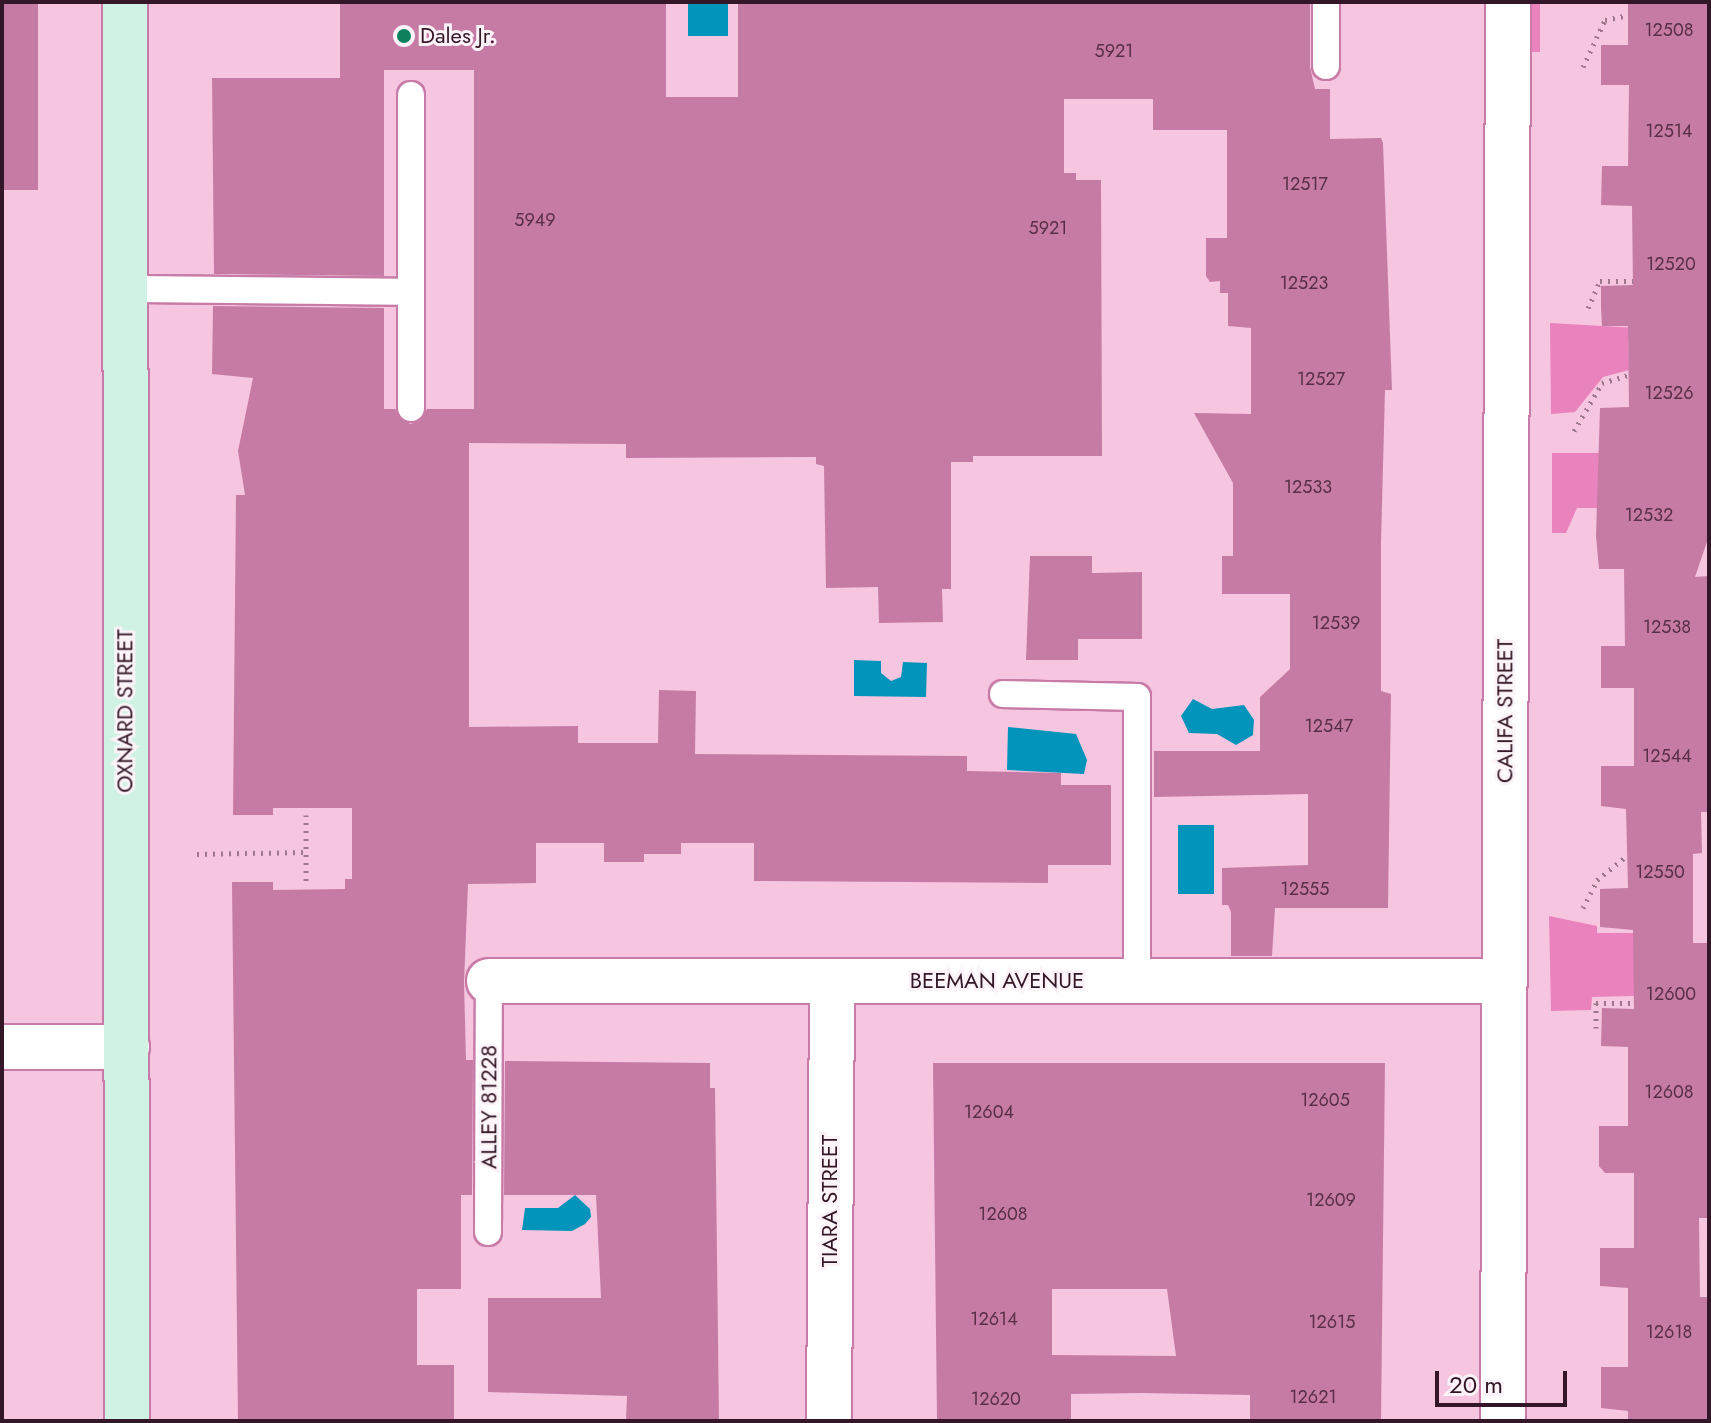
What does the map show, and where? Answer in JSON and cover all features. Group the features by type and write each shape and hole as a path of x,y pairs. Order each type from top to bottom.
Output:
{"main road":[{"name":"OXNARD STREET","path":"125,2 127,1421"}],"street":[{"name":"CALIFA STREET","path":"1503,1421 1508,2"},
{"name":"BEEMAN AVENUE","path":"489,981 1505,981"},
{"name":"TIARA STREET","path":"829,1421 832,981"},
{"path":"2,1047 127,1047"}],"lane":[{"path":"1326,2 1326,66"},
{"path":"411,95 411,408"},
{"path":"126,289 411,292"},
{"path":"1003,694 1137,697 1137,981"},
{"name":"ALLEY 81228","path":"488,1232 489,981"}],"path":[{"path":"1583,67 1605,20 1628,15"},
{"path":"1588,308 1600,281 1633,281"},
{"path":"1574,431 1602,383 1629,375"},
{"path":"306,815 306,884"},
{"path":"197,854 305,852"},
{"path":"1583,908 1597,880 1627,856"},
{"path":"1596,1028 1596,1003 1635,1003"}],"shaded area":[{"path":"1527,2 1540,2 1540,52 1527,52"},
{"path":"1550,323 1638,328 1628,341 1629,370 1603,377 1575,412 1551,414"},
{"path":"1552,453 1635,453 1597,508 1577,508 1566,533 1552,533"},
{"path":"1549,916 1597,926 1597,933 1635,933 1634,996 1592,997 1591,1010 1551,1011"}],"water":[{"path":"688,2 728,2 728,36 688,36"},
{"path":"854,660 881,661 881,673 891,681 901,677 903,662 927,663 926,697 854,696"},
{"path":"1193,699 1212,709 1244,705 1254,720 1253,735 1236,745 1217,734 1189,733 1181,716"},
{"path":"1008,727 1076,734 1087,760 1084,774 1007,770"},
{"path":"1178,825 1214,825 1214,894 1178,894"},
{"path":"575,1195 590,1209 591,1217 585,1224 572,1231 522,1230 525,1208 558,1208"}],"building":[{"path":"2,2 38,2 38,190 2,190"},
{"path":"340,2 666,2 666,97 738,97 738,2 1310,2 1310,67 1315,89 1330,89 1330,139 1381,138 1383,143 1392,390 1385,390 1381,543 1381,691 1391,694 1388,908 1275,908 1272,956 1231,956 1231,912 1228,905 1222,905 1222,868 1308,865 1308,794 1154,797 1154,751 1260,751 1260,697 1290,669 1290,594 1222,594 1222,556 1233,556 1233,483 1194,413 1251,414 1251,328 1228,326 1228,293 1220,293 1220,281 1210,282 1206,276 1206,238 1227,238 1227,130 1153,130 1153,99 1064,99 1064,173 1076,173 1076,180 1101,180 1102,456 973,456 973,462 951,462 951,589 942,589 943,622 879,623 878,587 826,588 824,466 816,464 816,457 626,458 626,444 469,443 469,727 578,726 578,743 658,743 659,690 696,691 695,754 967,756 967,771 1061,773 1061,785 1111,785 1111,865 1048,865 1048,883 754,881 754,843 681,843 681,854 644,854 644,862 604,862 604,843 536,843 536,883 468,884 464,982 466,1060 473,1060 472,1195 461,1195 461,1289 417,1289 417,1365 454,1365 454,1421 238,1421 232,882 273,882 273,890 345,889 345,879 352,879 352,808 273,808 273,815 233,815 236,495 245,495 238,451 253,378 212,374 213,306 384,308 384,409 395,409 410,424 420,421 427,409 474,409 474,70 384,70 384,276 214,274 212,78 340,78"},
{"path":"1628,2 1709,2 1709,536 1695,577 1709,576 1709,812 1701,812 1702,853 1693,854 1693,943 1709,943 1709,1218 1699,1218 1700,1297 1709,1297 1709,1421 1628,1421 1628,1411 1601,1408 1601,1367 1628,1367 1628,1288 1600,1286 1600,1248 1634,1248 1634,1173 1605,1173 1599,1166 1599,1126 1628,1126 1628,1047 1601,1046 1602,1008 1634,1009 1633,930 1600,927 1600,889 1628,888 1626,809 1601,806 1601,766 1634,766 1634,688 1601,688 1601,646 1625,646 1624,569 1599,569 1596,536 1600,408 1629,407 1628,326 1602,326 1601,308 1601,286 1633,285 1632,206 1601,205 1602,166 1628,166 1629,85 1601,85 1601,45 1628,45"},
{"path":"1030,556 1092,556 1092,573 1142,572 1142,639 1078,639 1078,660 1026,660"},
{"path":"505,1061 710,1063 710,1088 715,1088 719,1421 626,1421 627,1396 488,1392 488,1298 601,1298 596,1195 504,1195"},
{"path":"933,1063 1385,1063 1381,1421 1250,1421 1250,1395 1142,1393 1071,1394 1071,1421 937,1421","holes":["1052,1289 1167,1289 1176,1356 1052,1355"]}],"place":[{"name":"Dales Jr.","path":"404,36"}]}
